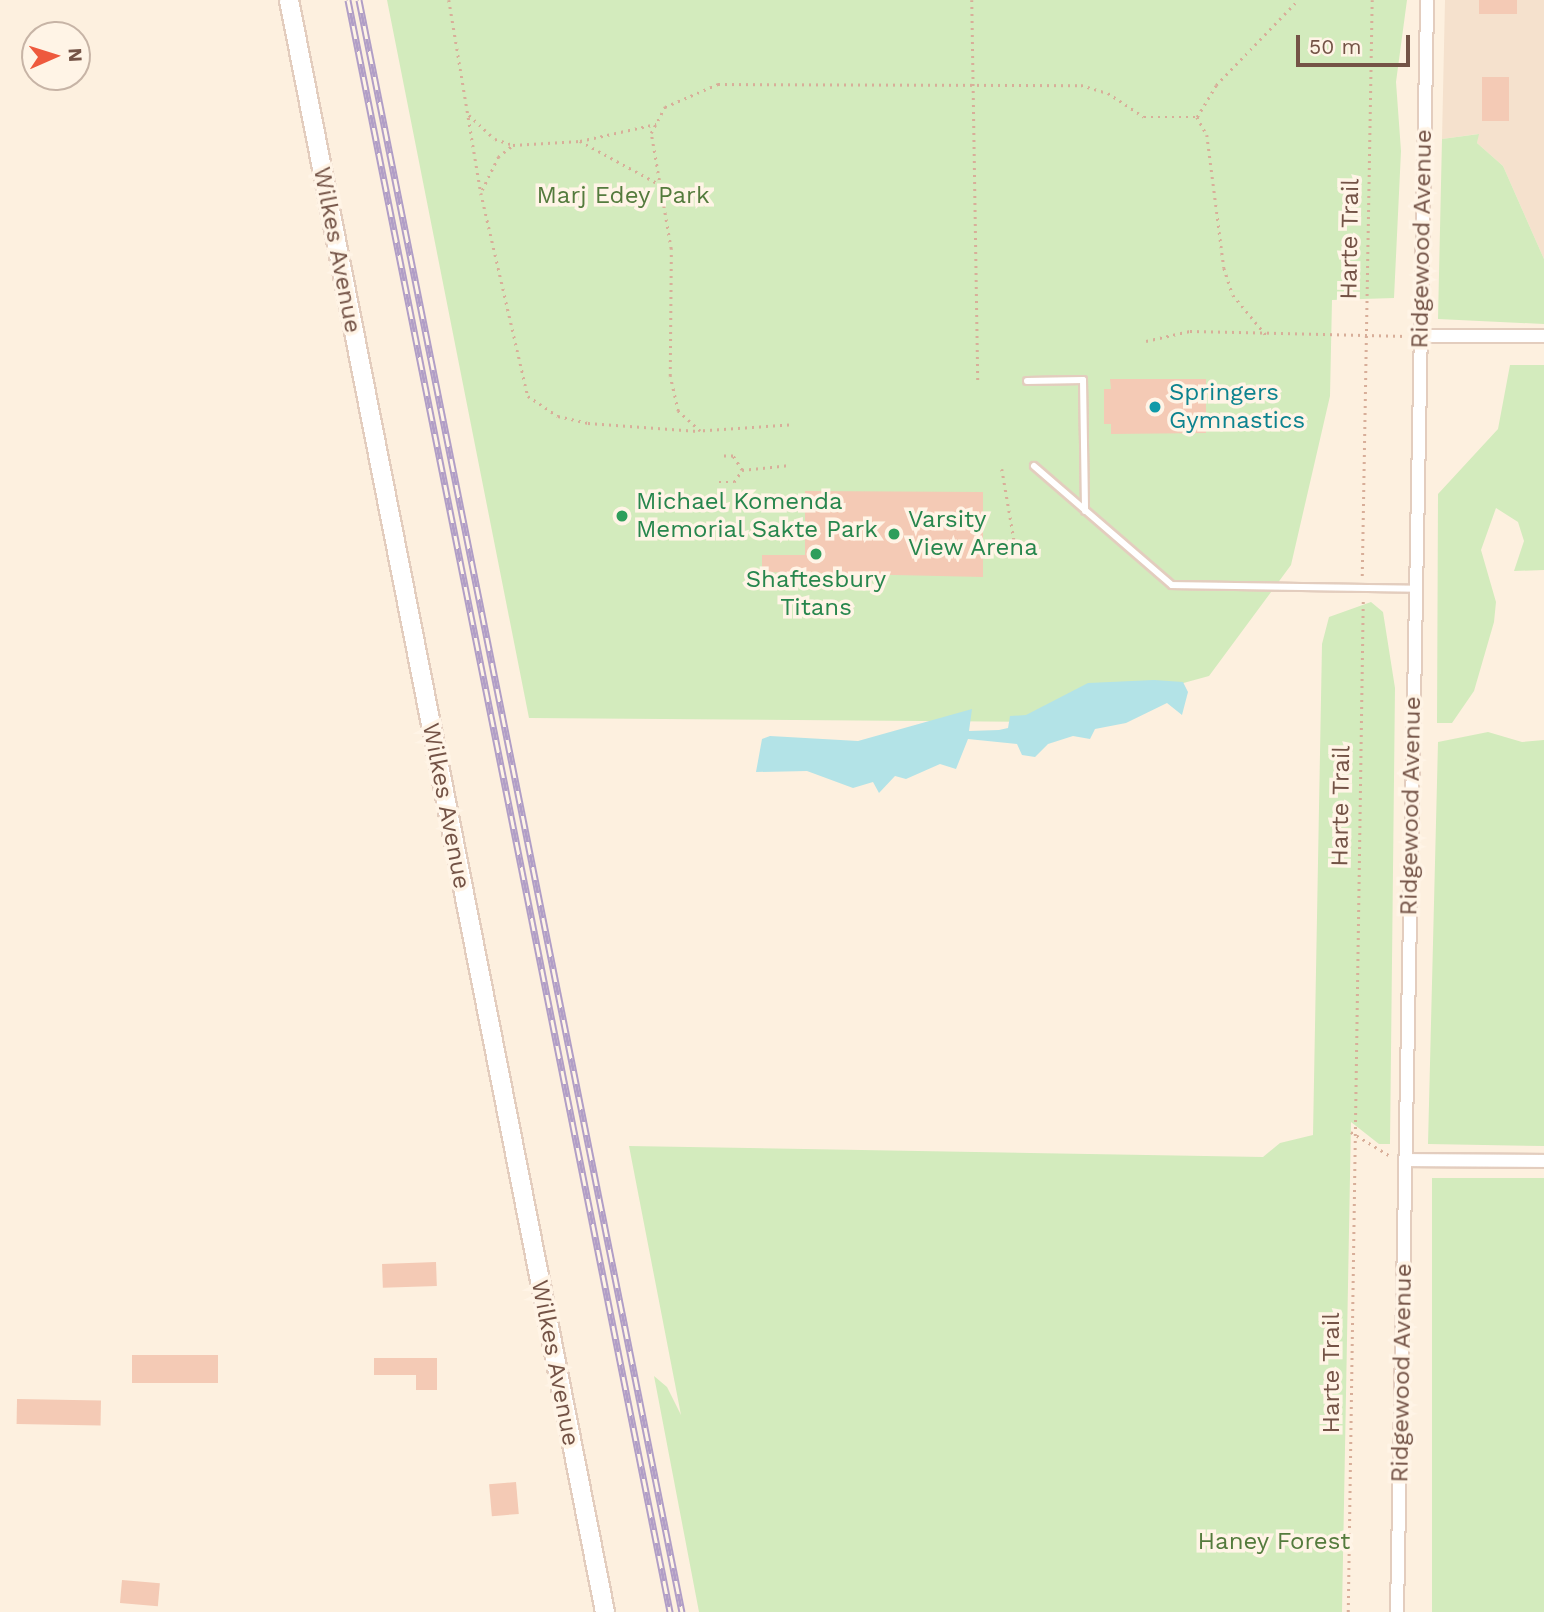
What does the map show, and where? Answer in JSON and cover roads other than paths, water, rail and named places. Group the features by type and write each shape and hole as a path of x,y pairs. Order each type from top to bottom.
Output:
{"main road":[{"name":"Wilkes Avenue","path":"289,0 605,1612"}],"street":[{"name":"Ridgewood Avenue","path":"1398,1612 1414,589 1427,0"},
{"path":"1420,336 1544,336"},
{"path":"1406,1160 1544,1161"}],"lane":[{"path":"1027,381 1083,380 1085,511"},
{"path":"1034,467 1172,585 1414,589"}],"water":[{"path":"1154,680 1183,682 1188,692 1182,715 1167,703 1126,723 1095,729 1090,739 1073,736 1048,744 1035,757 1022,755 1017,744 968,739 956,769 940,764 906,779 895,776 879,793 873,782 853,788 807,771 756,772 762,739 770,736 858,741 972,709 969,731 999,730 1008,728 1010,716 1026,715 1088,683"}],"railway":[{"path":"348,0 670,1612"},
{"path":"359,0 682,1612"}],"place":[{"name":"Springers Gymnastics","path":"1155,407"},
{"name":"Michael Komenda Memorial Sakte Park","path":"622,516"},
{"name":"Varsity View Arena","path":"894,534"},
{"name":"Shaftesbury Titans","path":"816,554"}],"park label":[{"name":"Marj Edey Park","path":"623,196"},
{"name":"Haney Forest","path":"1274,1542"}]}
